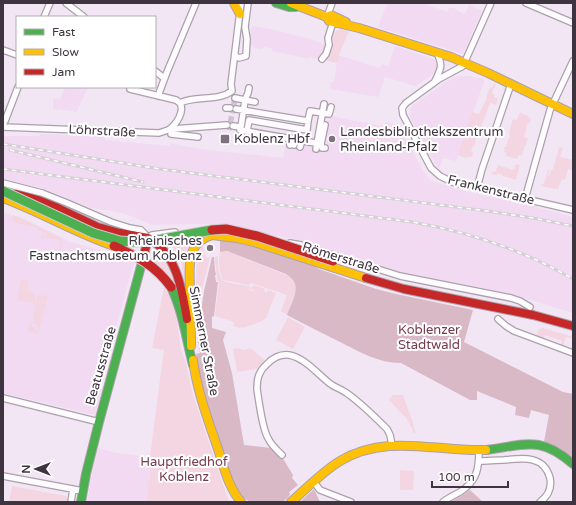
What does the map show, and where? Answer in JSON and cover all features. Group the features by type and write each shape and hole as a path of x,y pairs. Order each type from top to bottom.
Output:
{"main road":[{"path":"234,3 240,14"},
{"path":"276,3 292,8 295,4 333,23 360,28"},
{"path":"333,23 331,15 360,28 465,63 573,114"},
{"path":"3,191 38,200 98,227 133,236 148,238"},
{"path":"3,191 93,233 112,239 144,242 163,240 207,230 226,229 257,236 422,293 533,315 573,326"},
{"path":"3,198 37,212 83,235 139,257 153,266 171,287 177,300 193,366"},
{"path":"191,346 190,260 193,251 198,244 208,236"},
{"path":"114,246 134,248 154,247 208,236 225,236 254,242 379,279 530,308 573,319"},
{"name":"Beatusstraße","path":"81,502 82,491 99,422 148,238"},
{"name":"Simmerner Straße","path":"148,238 159,245 171,262 178,277 185,307 193,366 200,394 228,479 236,496 241,502"},
{"path":"146,250 156,249 165,253"},
{"path":"291,502 330,468 346,458 365,450 378,447 402,444 479,450 535,444 555,450 573,464"}],"street":[{"path":"44,16 50,3"},
{"path":"66,3 83,16"},
{"path":"158,96 164,78 196,3"},
{"path":"130,89 180,102 221,96 232,92 231,84 238,28 240,23 241,3"},
{"path":"235,56 239,58 246,56 247,39 245,27 248,3"},
{"path":"322,59 326,54 329,45 328,38 333,23 332,3"},
{"path":"435,82 461,68 465,63 491,3"},
{"path":"526,3 573,23"},
{"path":"3,50 16,55"},
{"path":"435,82 441,68 437,53"},
{"path":"526,199 552,104 573,61"},
{"path":"156,72 164,78"},
{"name":"Frankenstraße","path":"435,82 406,103 402,112 430,166 435,172 447,180 573,210"},
{"path":"477,188 511,84"},
{"path":"3,126 18,88"},
{"path":"241,128 245,100 249,88"},
{"path":"235,98 255,102"},
{"name":"Löhrstraße","path":"3,126 155,133 170,129 178,119 182,108 180,102"},
{"path":"247,131 249,120 307,130 311,104"},
{"path":"316,149 321,145 323,125 322,113 324,104"},
{"path":"231,108 294,117 322,113 329,114 331,107"},
{"path":"180,132 230,126 241,128 240,130 280,137 295,142 321,145"},
{"path":"172,131 198,137"},
{"path":"279,144 280,137"},
{"path":"3,183 42,193 111,222 141,230 148,238"},
{"name":"Römerstraße","path":"148,238 152,235 184,230 208,229 241,232 301,245 400,276 511,298 520,301 530,308"},
{"path":"498,319 514,331 573,353"},
{"path":"282,455 267,437 264,428 257,382 258,376 265,366 276,357 285,355 290,355 300,359 332,385 350,395 389,431 392,446"},
{"path":"3,398 99,422"},
{"path":"443,502 461,491 475,478 479,461 479,450"},
{"path":"479,461 527,458 541,463 548,472 551,482 550,491 540,502"},
{"path":"3,476 82,491"},
{"path":"314,482 320,490 351,502"},
{"path":"71,502 73,489"}],"shaded area":[{"path":"387,3 423,3 447,12 449,8 455,8 465,14 469,5 482,11 463,54 378,27"},
{"path":"252,26 275,30 325,44 321,60 272,51 273,49 265,47 260,49 255,48 249,44 248,36"},
{"path":"395,46 433,59 436,61 436,70 431,76 415,86 385,77 378,97 330,89 331,82 334,82 338,55 380,68 382,64 388,66"},
{"path":"458,76 469,76 485,79 456,161 443,158 439,169 410,117 410,110 413,105 448,81"},
{"path":"65,88 88,88 76,113 61,109 53,110 53,98 60,99"},
{"path":"329,116 384,126 385,122 399,125 429,180 460,190 573,217 573,313 527,299 486,289 401,272 303,241 239,228 209,224 152,225 123,213 91,208 39,187 3,180 3,136 40,136 40,134 104,136 105,140 169,146 171,143 201,149 283,158 286,142 323,148"},
{"path":"3,212 26,220 71,242 136,261 133,266 99,388 102,389 95,415 3,393"},
{"path":"98,448 117,453 150,457 152,461 146,502 87,502"}],"green space":[{"path":"340,29 349,31 339,55 338,63 324,60 333,33"},
{"path":"494,84 496,84 492,93 495,95 494,97 498,99 496,105 490,103 481,127 479,126 474,147 473,146 471,151 473,152 472,157 466,158 458,155 472,112 479,114 487,98 486,97 490,87 492,88"},
{"path":"520,112 531,118 524,137 528,138 526,145 522,156 519,155 517,159 506,156 507,153 504,152 504,147 506,147 510,136 509,132 513,119 517,120"},
{"path":"559,147 563,148 560,157 573,160 573,171 568,169 565,180 562,179 558,189 541,186 541,184 544,184 548,170 550,170 549,176 553,169"},
{"path":"516,164 520,165 516,180 497,173 497,175 491,174 492,172 495,172 498,165 514,170"},
{"path":"13,215 63,239 59,256 56,254 57,253 52,251 58,252 61,241 43,237 41,240 42,235 46,236 46,233 37,230 37,227 14,223 12,220"},
{"name":"Koblenzer Stadtwald","path":"220,240 241,242 311,264 319,269 376,289 473,310 464,342 563,392 573,394 573,458 563,450 544,442 549,415 531,410 529,418 515,415 516,407 477,391 477,400 470,400 401,363 393,363 369,356 287,315 296,288 293,280 286,274 227,251 220,252"},
{"path":"194,242 186,296 180,257 172,247"},
{"path":"202,244 203,251 207,258 210,257 199,306 197,305 196,274 199,252"},
{"path":"157,251 168,266 179,295 150,261 152,252"},
{"path":"227,251 286,275 293,280 296,288 287,315 281,311 287,295 251,283 250,285 223,280 220,270 219,255 220,252"},
{"path":"218,256 219,272 223,281 250,286 249,290 255,292 250,289 254,285 265,289 264,291 266,293 268,290 276,293 266,318 262,321 240,328 233,326 234,322 215,316 219,281 217,281 215,257"},
{"path":"212,257 214,257 216,282 218,282 214,316 212,317 212,328 226,332 223,340 232,373 244,445 271,448 282,457 293,475 292,478 298,485 289,492 290,494 287,499 281,502 251,502 243,498 233,481 204,393 198,371 196,354 200,353 198,343 197,313 201,312"},
{"path":"21,279 28,280 28,290 34,293 35,306 33,303 17,300"},
{"path":"130,285 131,292 116,347 115,346"},
{"name":"Hauptfriedhof Koblenz","path":"164,287 169,295 176,314 181,350 186,363 193,395 229,502 146,502 152,461 150,457 164,350 152,348"},
{"path":"37,295 48,296 38,334 28,331 30,321 32,321 32,326 36,327 35,331 37,331 38,326 33,323 33,320"},
{"path":"288,317 305,327 293,349 276,340"},
{"path":"543,328 573,337 573,339 566,337 563,347 560,346 562,341 545,335 543,339 538,337 538,330"},
{"path":"238,348 244,350 250,348 265,360 256,369 237,372 233,349"},
{"path":"393,395 403,395 413,422 415,433 413,433 412,427 410,427 407,419 389,400"},
{"path":"400,470 414,471 413,490 400,490"},
{"path":"12,486 66,496 67,502 9,502"},
{"path":"314,489 320,502 300,502"},
{"path":"470,490 482,501 481,502 450,502 463,495"}],"tunnel":[{"path":"229,130 235,94"}],"railway":[{"path":"3,144 160,169 487,211 573,226"},
{"path":"10,150 143,182"},
{"path":"3,169 412,222 433,226 495,243 535,259 573,279"}],"traffic: fast":[{"path":"276,3 289,7 296,7"},
{"path":"3,191 93,233 120,241 152,241 212,230"},
{"path":"81,502 86,474 99,422 144,255"},
{"path":"171,287 181,316 193,365"},
{"path":"486,450 532,444 551,449 573,464"}],"traffic: slow":[{"path":"234,3 240,14"},
{"path":"291,3 327,17 331,15 346,22"},
{"path":"327,17 329,21 359,28 451,57 573,114"},
{"path":"3,198 114,246"},
{"path":"191,346 190,262 195,247 206,237 212,235 254,242 366,278"},
{"path":"193,360 203,403 226,475 232,489 241,502"},
{"path":"291,502 333,465 358,453 376,448 412,446 486,450"}],"traffic: jam":[{"path":"16,194 38,200 58,208 98,227 148,238"},
{"path":"212,230 226,229 257,236 333,261"},
{"path":"144,255 148,238 166,253 172,263 180,285 187,319"},
{"path":"114,246 146,262 159,273 171,287"},
{"path":"366,278 404,289 533,315 573,326"}],"place":[{"name":"Koblenz Hbf","path":"225,139"},
{"name":"Landesbibliothekszentrum Rheinland-Pfalz","path":"332,139"},
{"name":"Rheinisches Fastnachtsmuseum Koblenz","path":"210,248"}]}
